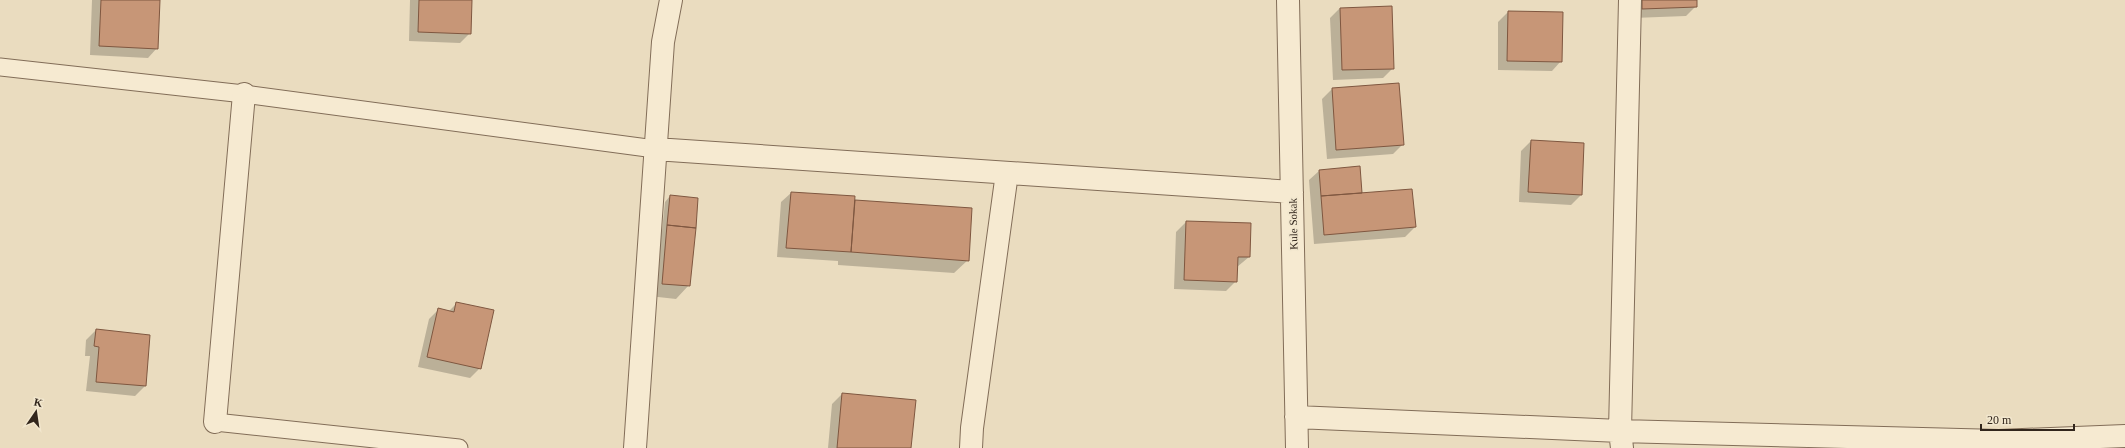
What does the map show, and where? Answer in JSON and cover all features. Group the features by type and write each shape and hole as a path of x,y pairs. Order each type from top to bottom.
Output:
{"street":[{"path":"635,448 663,42 671,0"},
{"name":"Kule Sokak","path":"1288,0 1297,448"},
{"path":"1621,440 1630,0"},
{"path":"215,422 244,94"},
{"path":"655,149 1292,192"},
{"path":"971,448 972,428 1007,172"},
{"path":"1296,417 1621,440 2031,445 2125,436"}],"lane":[{"path":"0,67 244,94 655,149"},
{"path":"215,422 459,448"}],"building":[{"path":"101,0 160,0 158,49 99,46"},
{"path":"419,0 472,0 471,34 418,32"},
{"path":"1642,0 1697,0 1697,7 1642,9"},
{"path":"1392,6 1394,69 1342,70 1340,8"},
{"path":"1508,11 1563,12 1562,62 1507,61"},
{"path":"1399,83 1404,145 1336,150 1332,88"},
{"path":"1531,140 1584,143 1582,195 1528,192"},
{"path":"1360,166 1362,193 1321,196 1319,170"},
{"path":"1412,189 1416,227 1324,235 1321,196"},
{"path":"791,192 855,196 851,252 786,248"},
{"path":"670,195 698,198 696,228 667,225"},
{"path":"855,200 972,208 969,261 851,252"},
{"path":"1186,221 1251,223 1250,257 1238,257 1237,282 1184,280"},
{"path":"667,225 696,228 690,286 662,284"},
{"path":"456,302 494,310 481,369 427,357 438,308 454,312"},
{"path":"96,329 150,335 146,386 96,382 99,347 94,346"},
{"path":"842,393 916,400 911,448 837,448"}]}
